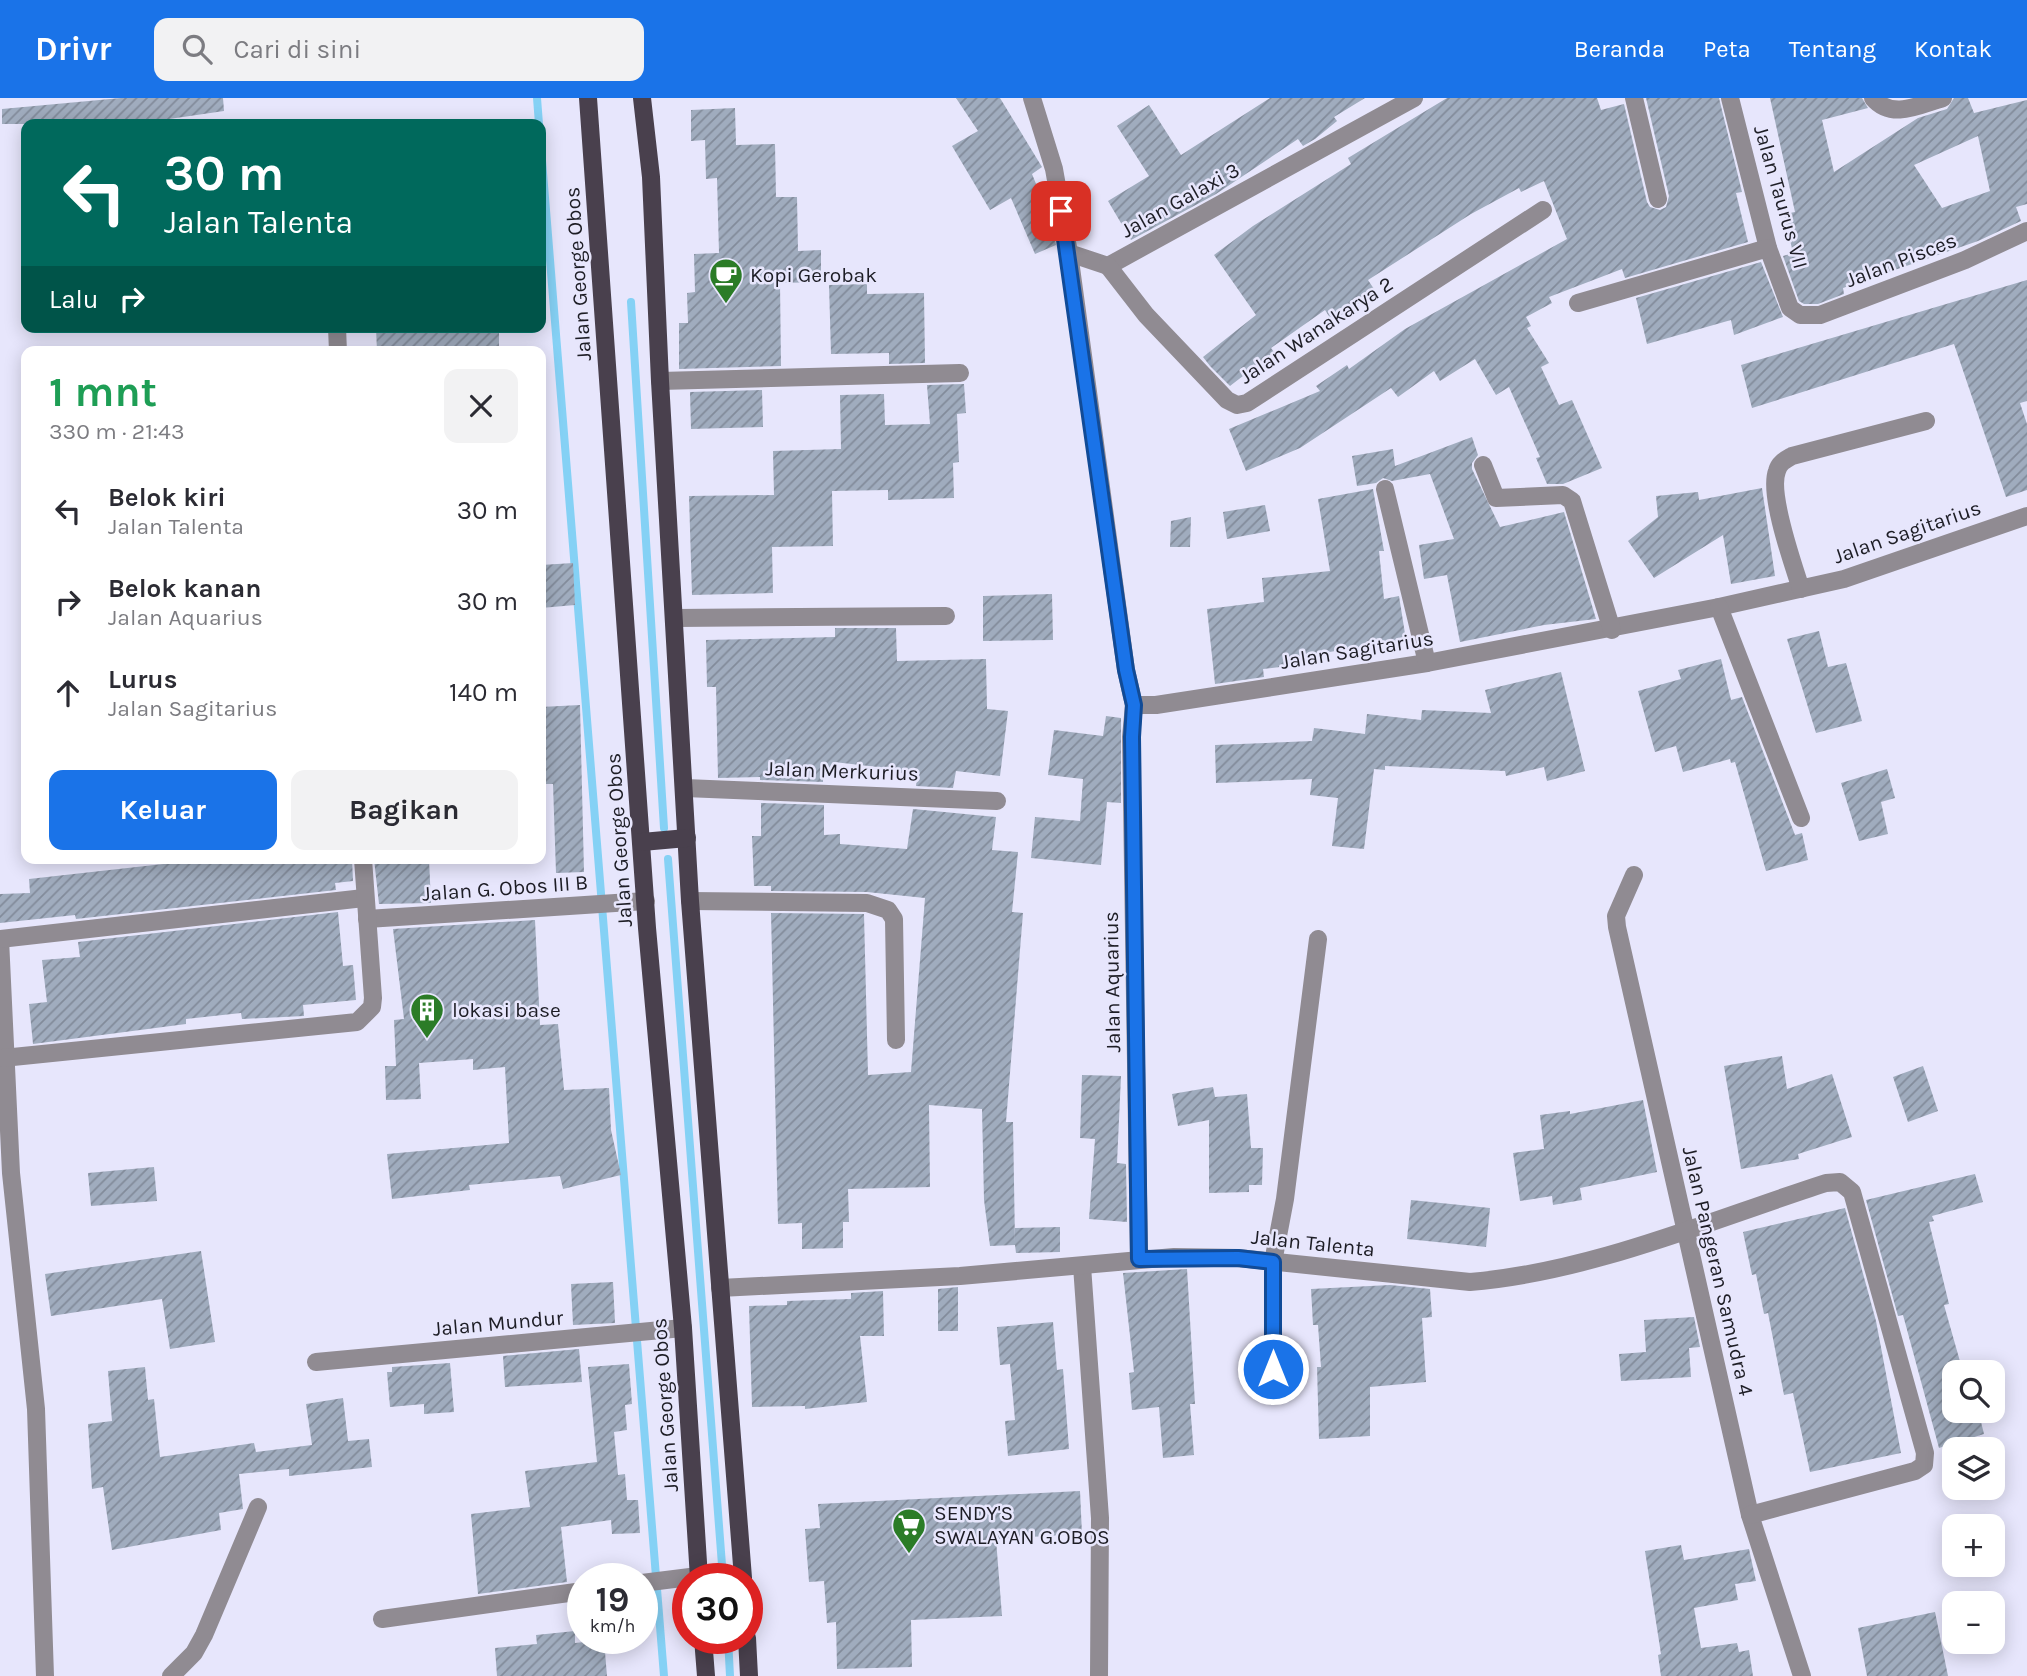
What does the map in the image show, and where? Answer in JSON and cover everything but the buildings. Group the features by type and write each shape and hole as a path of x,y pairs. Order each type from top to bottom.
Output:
{"main road":[{"name":"Jalan George Obos","path":"588,98 646,901 683,1328 698,1563"},
{"path":"642,98 651,177 690,901 742,1563"},
{"path":"642,842 687,838"},
{"path":"704,1654 706,1676"},
{"path":"748,1654 750,1676"}],"street":[{"path":"1032,98 1054,169 1069,253 1126,670 1134,705"},
{"name":"Jalan Galaxi 3","path":"1069,253 1108,266 1414,98"},
{"path":"1634,98 1658,199"},
{"name":"Jalan Taurus VII","path":"1730,98 1768,248 1790,308"},
{"path":"1873,98 1882,108 1892,111 1943,98"},
{"name":"Jalan Wanakarya 2","path":"1108,266 1146,315 1227,400 1237,405 1247,402 1543,210"},
{"name":"Jalan Pisces","path":"1790,308 1800,315 1820,315 1965,260 2027,231"},
{"path":"1578,303 1768,248"},
{"path":"660,381 960,373"},
{"path":"1801,589 1784,534 1775,486 1775,473 1780,464 1792,456 1926,422"},
{"path":"1483,465 1496,498 1563,495 1572,501 1612,630"},
{"path":"1385,489 1427,663"},
{"name":"Jalan Sagitarius","path":"1134,705 1156,705 1427,663 1612,630 1844,579 2027,516"},
{"path":"1719,607 1801,818"},
{"path":"676,618 946,616"},
{"name":"Jalan Aquarius","path":"1134,705 1132,737 1139,1259"},
{"name":"Jalan Merkurius","path":"685,788 998,801"},
{"path":"4,1058 347,1026 357,1022 372,1007 363,864"},
{"name":"Jalan Pangeran Samudra 4","path":"1634,875 1616,916 1617,927 1750,1515 1801,1676"},
{"path":"45,1676 36,1409 11,1173 0,939 364,898"},
{"name":"Jalan G. Obos III B","path":"367,919 646,901"},
{"path":"690,901 867,903 888,909 894,919 896,1040"},
{"path":"1273,1396 1273,1262 1285,1199 1318,939"},
{"name":"Jalan Talenta","path":"720,1287 923,1278 1139,1259 1226,1257 1470,1282 1540,1273 1826,1183 1840,1182 1852,1192 1925,1452 1924,1465 1915,1471 1750,1515"},
{"path":"1082,1266 1100,1518 1098,1676"},
{"name":"Jalan Mundur","path":"316,1362 683,1328"},
{"path":"171,1676 194,1653 204,1635 258,1507"},
{"path":"382,1619 567,1593"}],"waterway":[{"path":"537,98 539,119"},
{"path":"546,210 664,1676"},
{"path":"631,302 664,828"},
{"path":"668,859 722,1563"},
{"path":"729,1654 730,1676"}],"place":[{"name":"Kopi Gerobak","path":"726,305"},
{"name":"lokasi base","path":"427,1040"},
{"name":"SENDY'S SWALAYAN G.OBOS","path":"909,1555"}],"route":[{"path":"1061,211 1126,670 1134,705 1132,806 1139,1259 1238,1258 1273,1262 1273,1369"}]}
